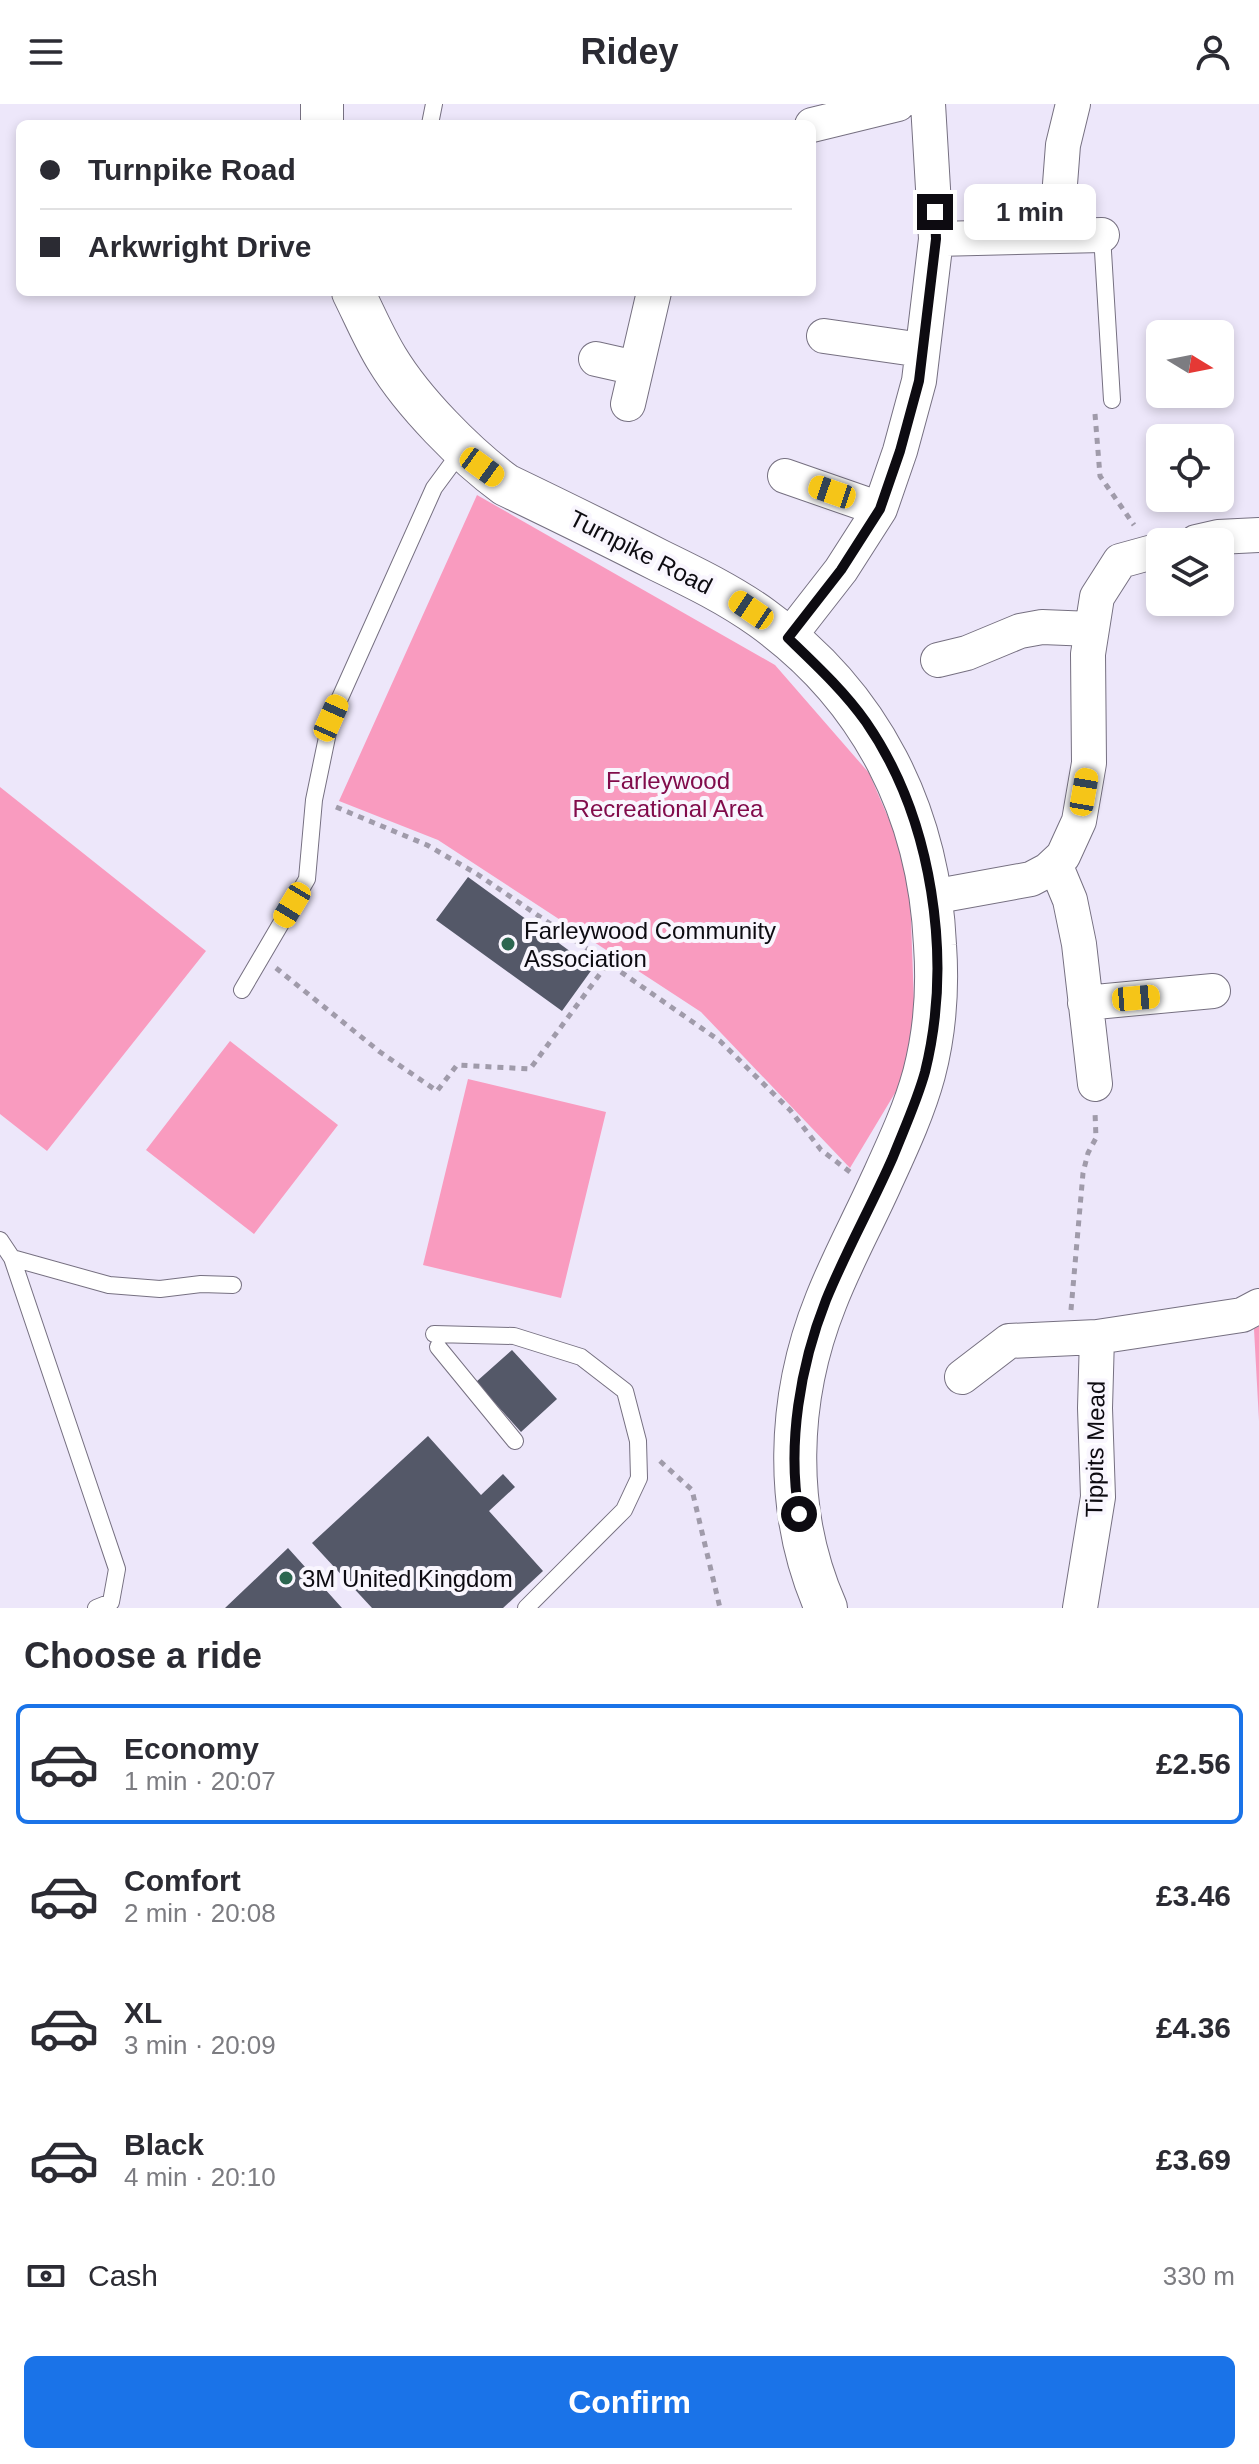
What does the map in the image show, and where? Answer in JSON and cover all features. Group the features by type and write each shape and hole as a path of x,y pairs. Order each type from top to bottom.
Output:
{"street":[{"path":"816,124 898,104"},
{"path":"788,638 841,570 880,509 919,381 936,239 928,104"},
{"path":"1056,236 1063,145 1073,104"},
{"path":"936,239 1102,235"},
{"name":"Turnpike Road","path":"355,296 387,360 422,404 482,467 506,485 738,601 788,638 842,692 880,745 899,783 922,845 932,897 936,971 935,1013 925,1073 892,1157 825,1303 800,1395 795,1488 816,1585 826,1608"},
{"path":"628,404 653,296"},
{"path":"824,336 922,350"},
{"path":"596,359 636,368"},
{"path":"785,476 880,509"},
{"path":"1234,536 1259,535"},
{"path":"932,897 1031,879 1048,870 1063,856 1079,821 1089,763 1088,654 1097,597 1120,561 1146,554"},
{"path":"938,660 967,653 1020,631 1042,627 1092,629"},
{"path":"1055,864 1070,900 1079,944 1095,1084"},
{"path":"1085,1003 1213,991"},
{"path":"962,1377 1009,1341 1097,1337 1242,1315 1259,1306"},
{"name":"Tippits Mead","path":"1080,1608 1098,1497 1095,1408 1097,1337"}],"lane":[{"path":"1102,235 1112,400"},
{"path":"242,990 307,879 314,800 331,718 434,488 463,449"},
{"path":"0,1240 12,1258 117,1569 111,1602 96,1608"},
{"path":"12,1258 109,1285 160,1289 201,1284 233,1285"},
{"path":"515,1441 436,1340 514,1336 581,1357 625,1391 638,1441 639,1478 624,1510 526,1608"}],"path":[{"path":"314,800 427,845 477,874 608,963 720,1041 790,1110 821,1150 851,1173"},
{"path":"261,957 380,1052 437,1091 457,1065 530,1069 608,963"},
{"path":"1095,1084 1096,1138 1083,1173 1070,1310 1097,1337"},
{"path":"638,1441 692,1490 720,1608"}],"green space":[{"name":"Farleywood Recreational Area","path":"477,495 775,665 869,773 909,866 916,1058 850,1168 701,1012 438,840 339,801"},
{"path":"0,787 206,951 47,1151 0,1114"},
{"path":"230,1041 338,1125 254,1234 146,1150"},
{"path":"468,1079 606,1112 561,1298 423,1265"},
{"path":"1259,1325 1259,1421 1254,1329"}],"building":[{"path":"468,877 593,968 562,1011 436,920"},
{"path":"512,1350 557,1399 521,1432 476,1382"},
{"path":"428,1436 481,1495 503,1474 515,1487 489,1511 543,1571 503,1608 372,1608 312,1543"},
{"name":"3M United Kingdom","path":"288,1548 342,1608 225,1608"}],"place":[{"name":"Farleywood Community Association","path":"508,944"},
{"name":"3M United Kingdom","path":"286,1578"}],"route":[{"path":"799,1514 795,1488 796,1436 805,1368 825,1303 918,1096 935,1013 936,971 932,897 927,869 922,845 899,783 866,722 842,692 788,638 841,570 880,509 919,381 936,239 935,212"}]}
